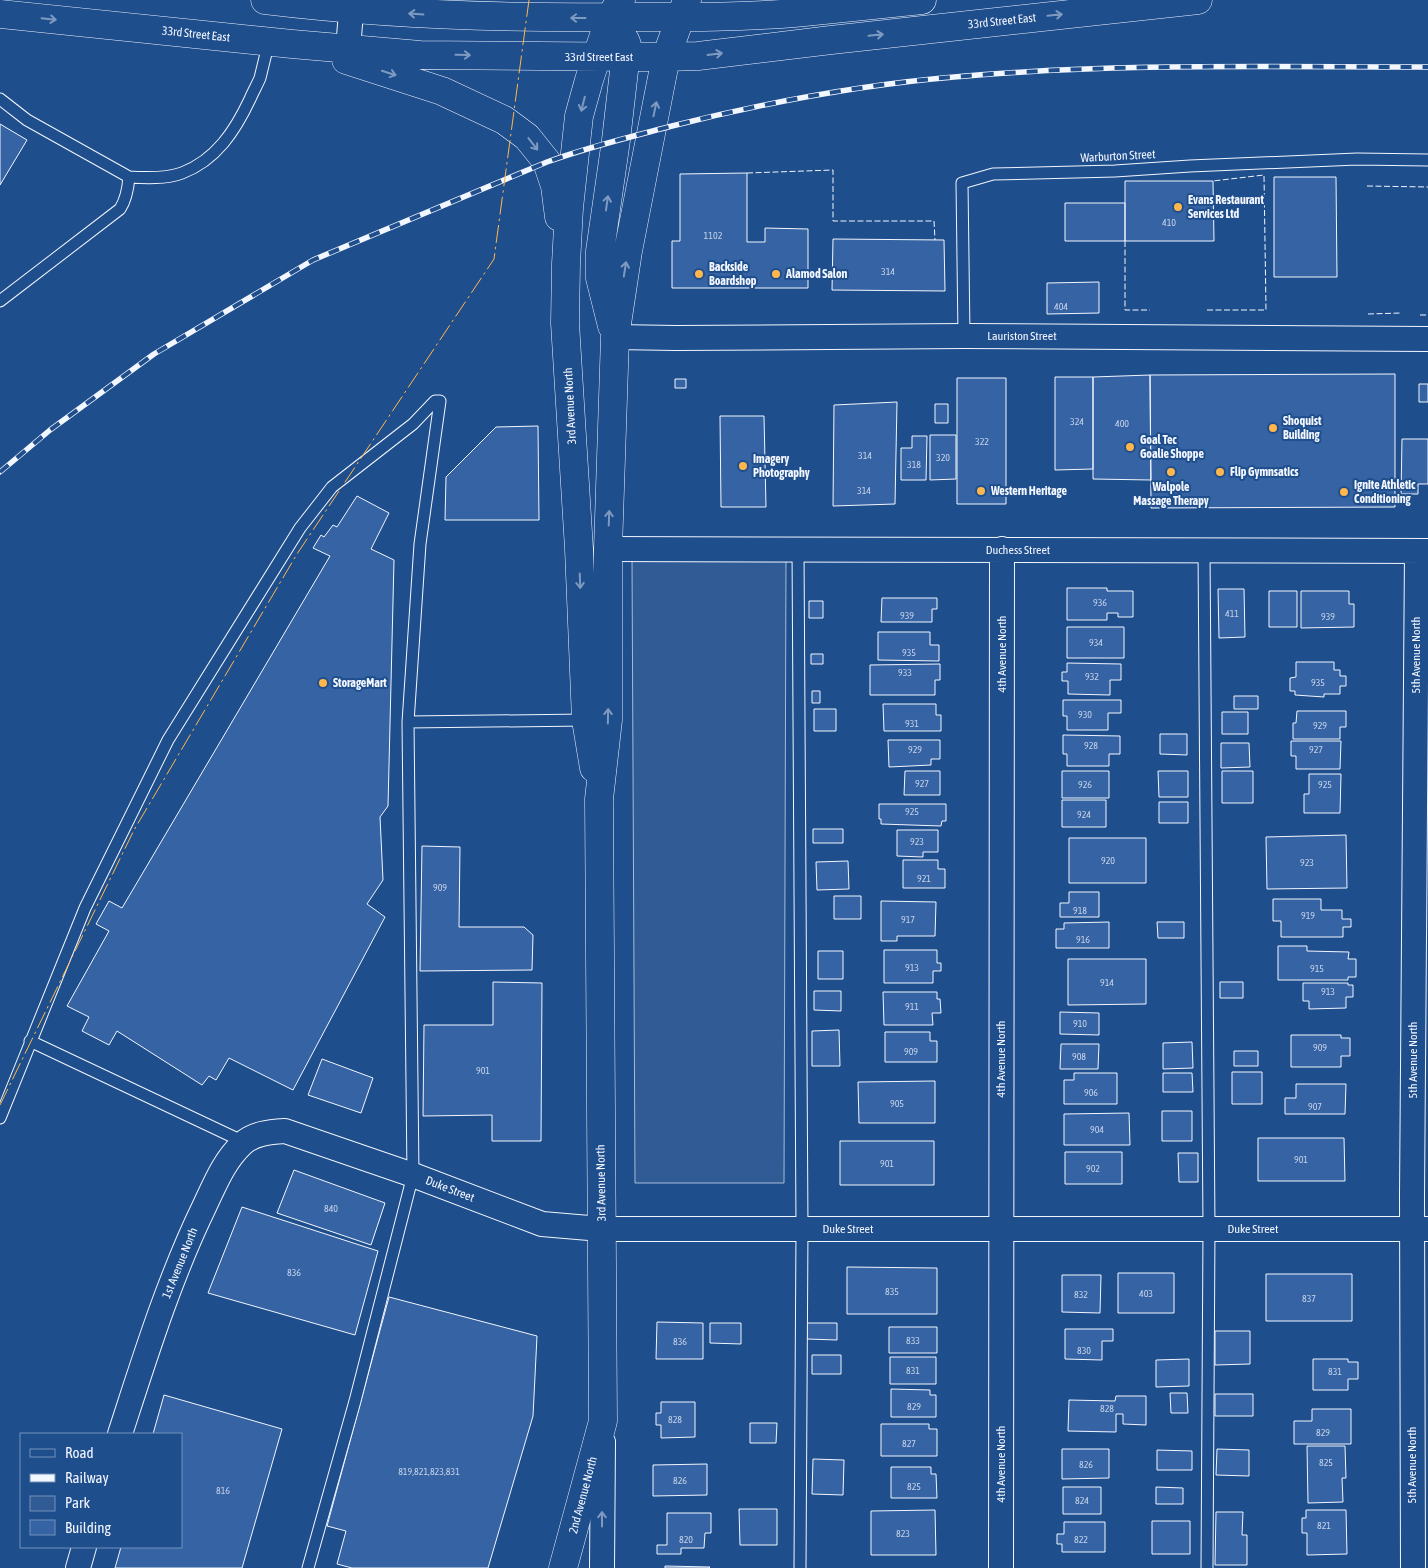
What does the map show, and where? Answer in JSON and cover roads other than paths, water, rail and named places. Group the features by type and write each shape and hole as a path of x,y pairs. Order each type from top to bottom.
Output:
{"main road":[{"path":"265,0 351,5 423,15 503,17 616,9 803,6 922,0"},
{"path":"503,17 546,0"},
{"name":"33rd Street East","path":"0,14 420,55 626,58 698,56 1198,0"},
{"path":"615,337 600,278 600,251 627,46 616,21 616,9"},
{"name":"3rd Avenue North","path":"599,799 586,720 579,549 565,323 567,245 580,116 596,57 616,9"},
{"name":"3rd Avenue North","path":"603,1421 599,799 608,720 608,549 615,337 628,251 666,57 683,9"},
{"path":"281,42 369,66 442,91 504,120 527,137 547,162 558,199 565,323"},
{"name":"2nd Avenue North","path":"563,1568 603,1421"}],"street":[{"path":"348,48 351,5"},
{"name":"Lauriston Street","path":"615,337 964,336 1428,339"},
{"name":"Duchess Street","path":"608,549 1422,552"},
{"name":"4th Avenue North","path":"1001,1568 1002,549"},
{"name":"5th Avenue North","path":"1413,1568 1420,1229 1422,552"},
{"name":"Duke Street","path":"285,1131 413,1175 542,1224 601,1229 1420,1229"},
{"name":"1st Avenue North","path":"120,1433 154,1330 194,1227 219,1175 230,1157 244,1142 263,1133 285,1131"},
{"name":"3rd Avenue North","path":"602,1568 603,1421"},
{"path":"78,1568 84,1548"}],"lane":[{"path":"0,99 27,120 128,177 158,177 180,174 208,159 225,142 243,113 281,42"},
{"name":"Warburton Street","path":"964,336 962,183 993,174 1114,171 1190,166 1357,160 1428,160"},
{"path":"0,301 120,210 124,203 128,177"},
{"path":"0,1118 84,908 168,740 300,528 332,487 413,424 434,401 440,401 420,544 408,722 413,1175 356,1401 308,1568"},
{"path":"798,549 802,1228 800,1568"},
{"path":"1204,550 1209,1229 1208,1568"},
{"path":"408,722 586,720"},
{"path":"30,1042 244,1142"}],"railway":[{"path":"0,472 50,430 154,354 313,260 547,162 593,147 672,126 777,102 918,80 1013,73 1131,68 1250,66 1428,67"}],"place":[{"name":"Evans Restaurant Services Ltd","path":"1178,207"},
{"name":"Backside Boardshop","path":"699,274"},
{"name":"Alamod Salon","path":"776,274"},
{"name":"Shoquist Building","path":"1273,428"},
{"name":"Goal Tec Goalie Shoppe","path":"1130,447"},
{"name":"Imagery Photography","path":"743,466"},
{"name":"Walpole Massage Therapy","path":"1171,472"},
{"name":"Flip Gymnsatics","path":"1220,472"},
{"name":"Western Heritage","path":"981,491"},
{"name":"Ignite Athletic Conditioning","path":"1344,492"},
{"name":"StorageMart","path":"323,683"}]}
